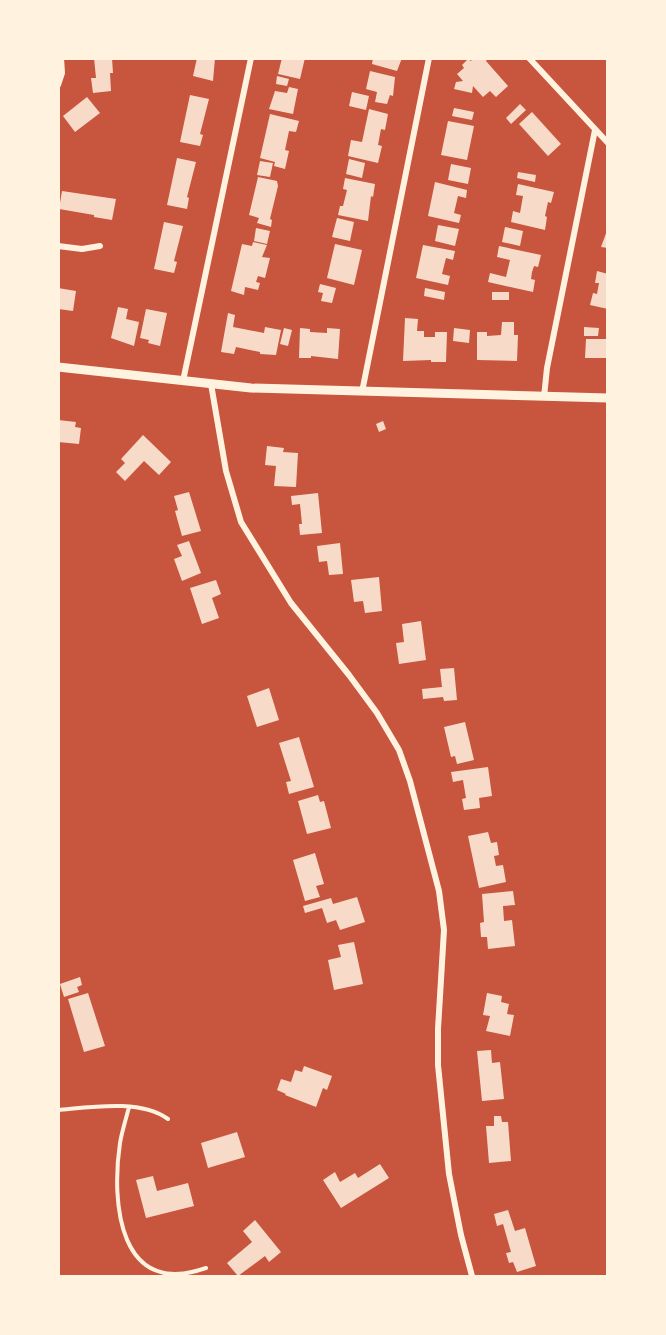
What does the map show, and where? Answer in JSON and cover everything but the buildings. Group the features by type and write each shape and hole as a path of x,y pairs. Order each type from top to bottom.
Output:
{"main road":[{"path":"58,367 251,388 608,398"}],"street":[{"path":"58,84 62,73 61,58"},
{"path":"183,381 251,58"},
{"path":"362,392 429,58"},
{"path":"530,58 608,143"},
{"path":"544,397 547,368 595,130"},
{"path":"58,246 82,249 100,246"},
{"path":"211,384 226,471 241,522 291,603 350,675 377,713 399,750 410,781 439,891 444,930 438,1065 449,1174 472,1276"}],"lane":[{"path":"129,1107 120,1141 117,1168 122,1224 129,1246 147,1268 177,1274 193,1273 206,1268"},
{"path":"58,1110 129,1107 150,1109 168,1119"}]}
